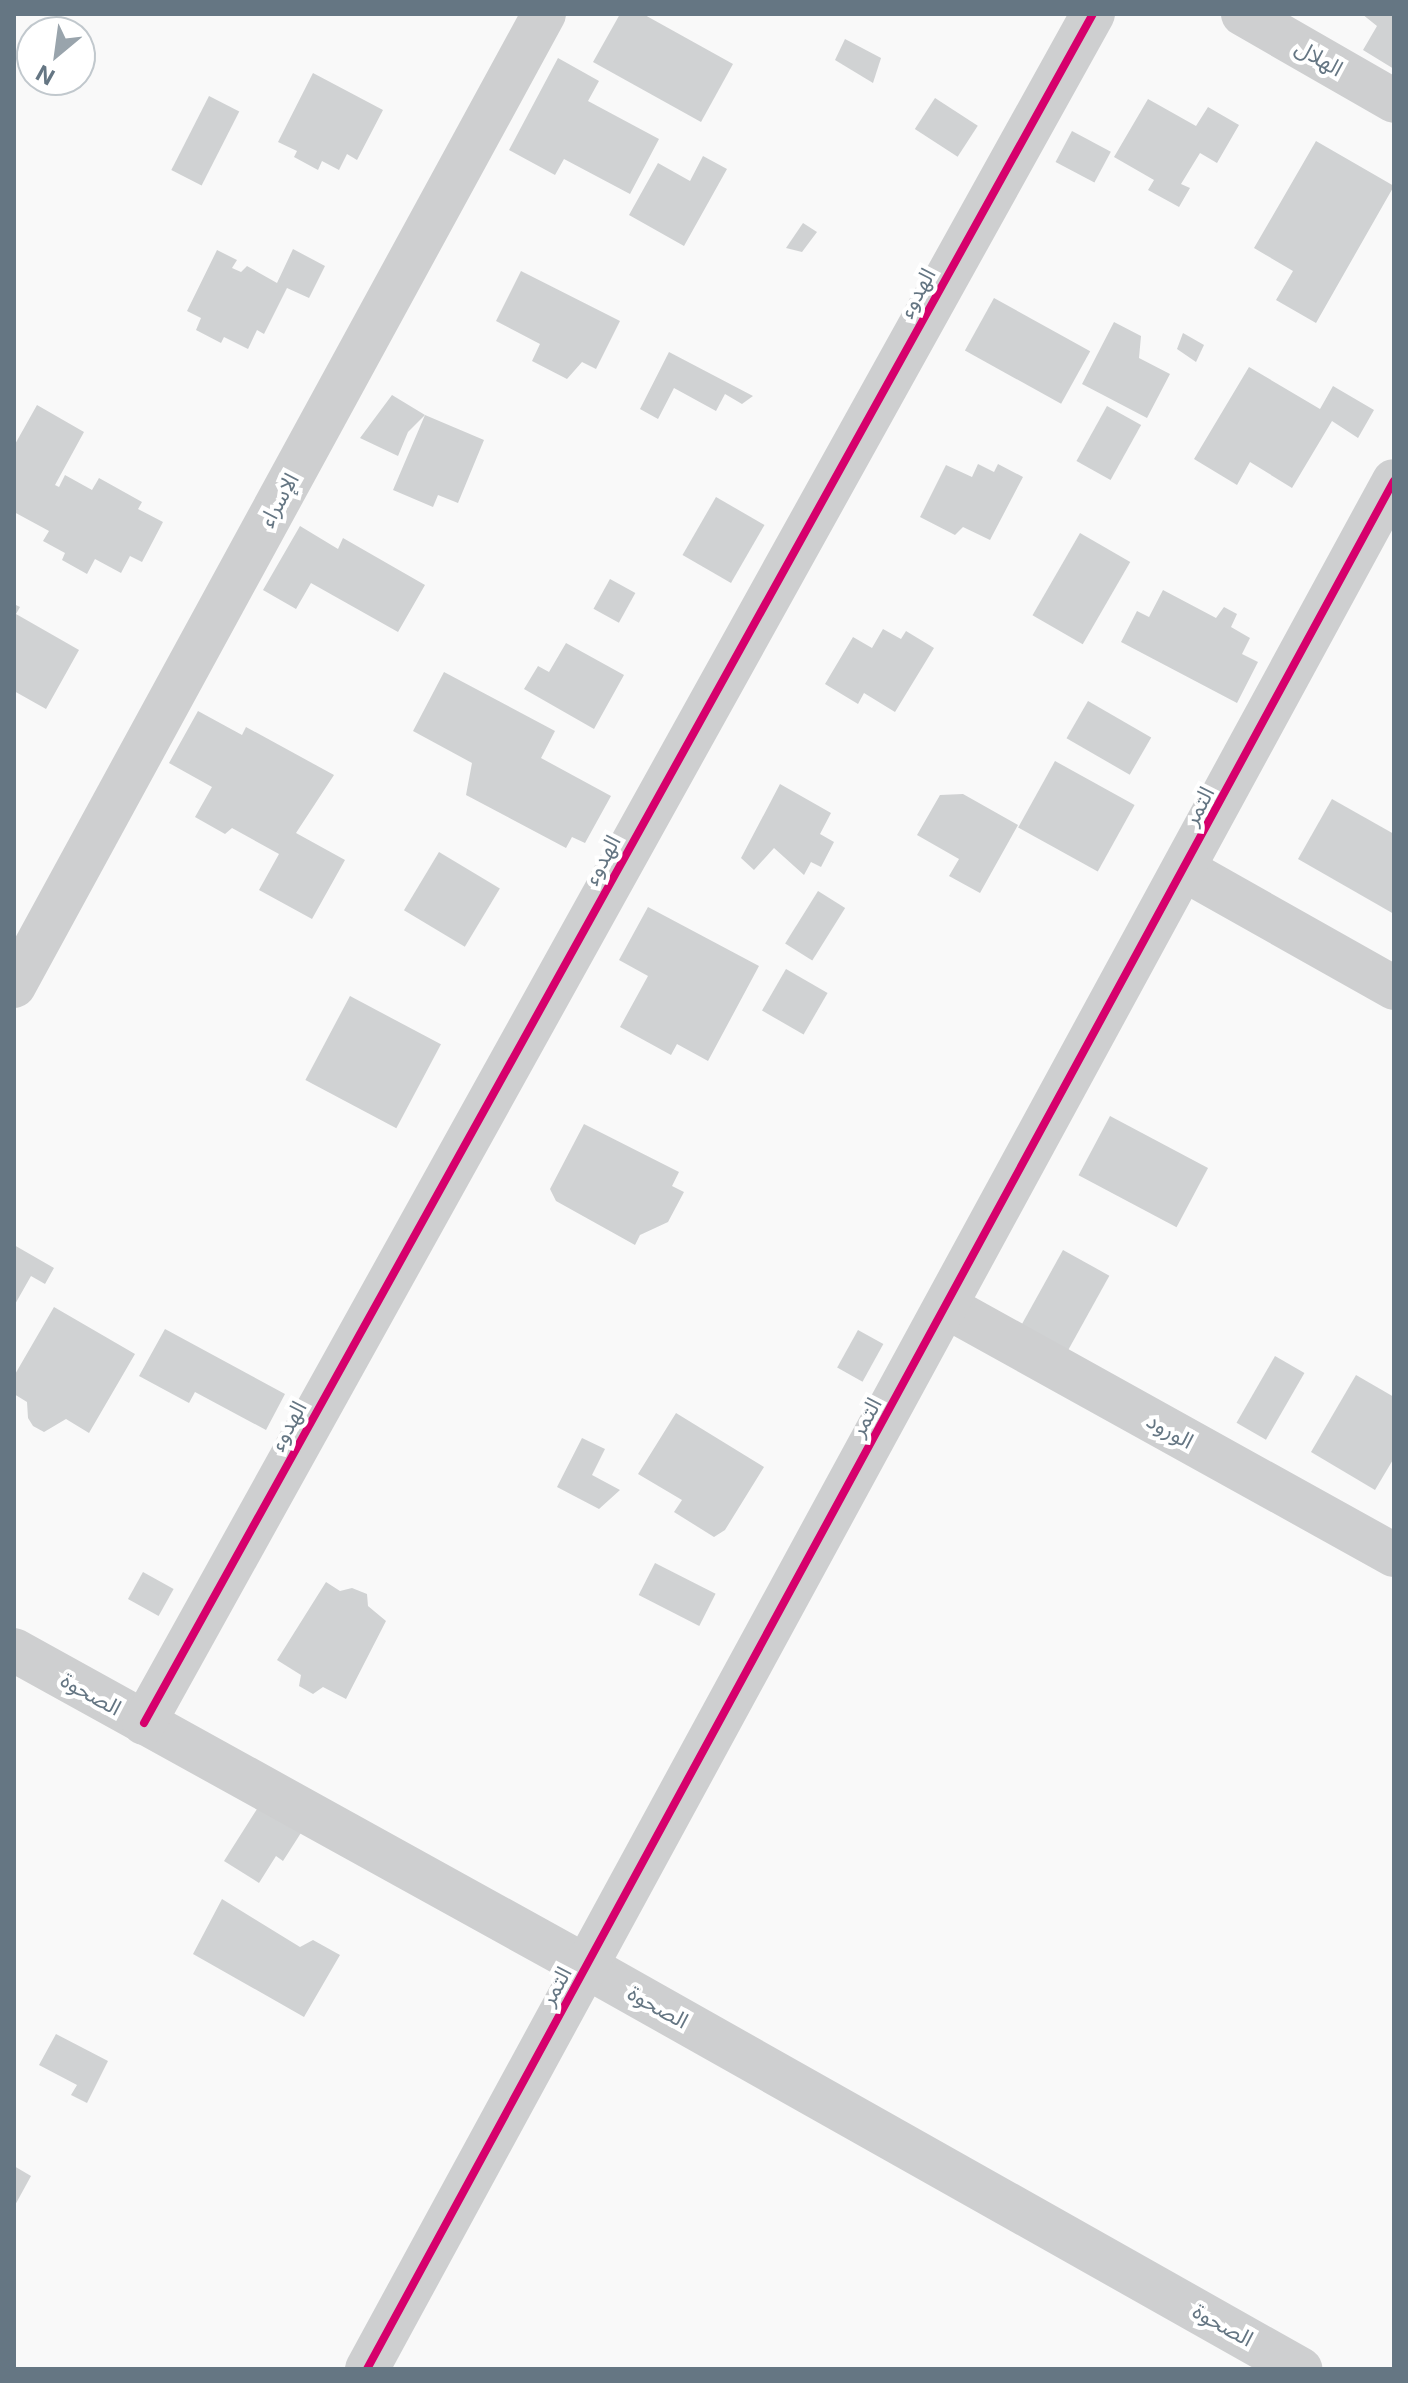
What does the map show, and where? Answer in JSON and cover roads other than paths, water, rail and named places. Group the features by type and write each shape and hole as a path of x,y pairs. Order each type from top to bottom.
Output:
{"street":[{"name":"الإسراء","path":"14,986 544,14"},
{"name":"الهدوء","path":"144,1723 1093,14"},
{"name":"الهلال","path":"1243,14 1394,101"},
{"name":"التمر","path":"367,2369 1394,481"},
{"path":"1185,870 1394,988"},
{"name":"الورود","path":"947,1307 1394,1555"},
{"name":"الصحوة","path":"14,1650 587,1967 1300,2369"}]}
